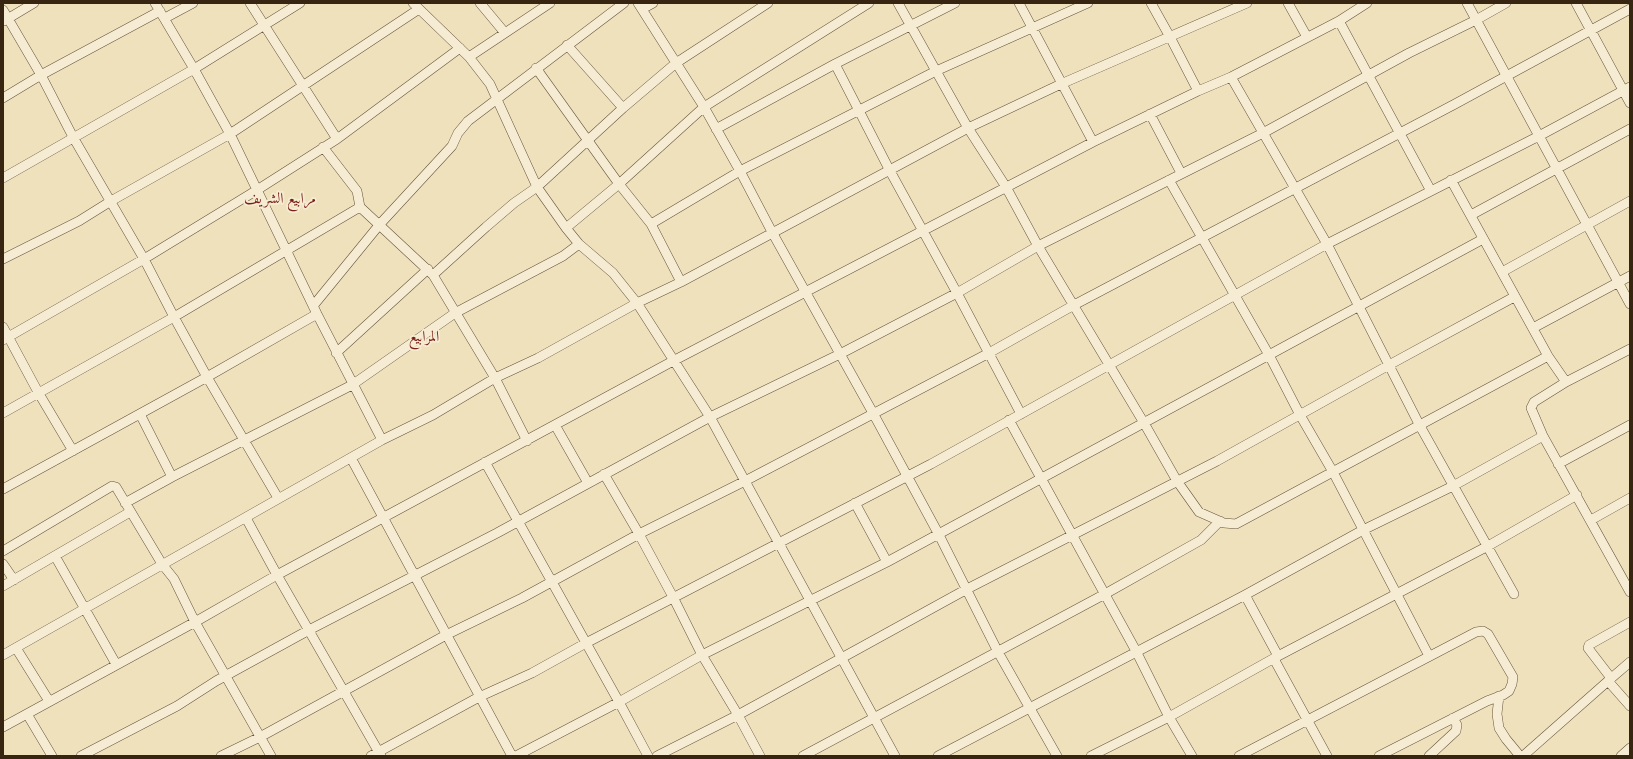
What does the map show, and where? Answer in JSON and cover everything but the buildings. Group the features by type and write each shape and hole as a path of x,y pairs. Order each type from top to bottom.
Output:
{"street":[{"path":"6,20 34,3"},
{"path":"3,98 41,75 160,11 193,3"},
{"path":"250,3 337,139"},
{"path":"3,178 194,69 300,3"},
{"path":"480,3 505,34"},
{"path":"469,57 550,3"},
{"path":"3,489 207,377 315,310 380,224 452,146 458,134 468,121 536,68 624,3"},
{"path":"653,3 640,6 704,107 740,171 938,533 998,652 1057,756"},
{"path":"336,353 430,272 537,186 623,108 676,63 768,3"},
{"path":"566,228 619,184 704,107 869,3"},
{"path":"898,3 968,128 1006,187 1038,246 1177,481 1199,512 1227,524 1236,524 1548,356"},
{"path":"716,129 835,64 911,24 955,3"},
{"path":"1019,3 1093,142"},
{"path":"651,224 740,171 936,71 1088,3"},
{"path":"1151,3 1198,91"},
{"path":"3,655 246,518 278,498 382,440 433,415 495,378 538,358 636,303 681,282 968,128 1061,84 1248,3"},
{"path":"1288,3 1307,37"},
{"path":"1467,3 1630,304"},
{"path":"81,756 177,706 226,676 309,630 519,521 710,417 840,354 957,293 1038,246 1263,133 1409,53 1476,20 1506,3"},
{"path":"1576,3 1590,30 1627,89 1630,103"},
{"path":"3,727 195,622 277,575 673,361 1093,142 1198,91 1231,77 1339,22 1364,4"},
{"path":"3,259 79,221 111,201 230,134 416,6 469,57 490,84 537,186 579,244 613,273 636,303 710,417 895,756"},
{"path":"220,756 260,736 446,635 522,598 639,534 745,481 989,353 1074,305 1630,9"},
{"path":"3,10 6,20 41,75 73,137 144,259 207,377 278,498"},
{"path":"160,11 230,134 336,353 382,440"},
{"path":"1339,22 1432,191"},
{"path":"567,45 623,108"},
{"path":"6,338 144,259 337,139 460,48"},
{"path":"835,64 858,111 1021,414"},
{"path":"536,68 619,184 651,224 681,282"},
{"path":"1231,77 1327,244 1452,486 1488,546 1514,594"},
{"path":"246,518 343,691 377,755 479,698 532,673 586,643 906,476 1110,366 1327,244 1540,136 1627,89"},
{"path":"1150,114 1181,173"},
{"path":"1471,215 1630,129"},
{"path":"323,147 357,192 360,207 430,272 495,378 527,441"},
{"path":"1169,180 1269,355 1300,415 1333,472 1429,656"},
{"path":"1451,180 1502,272 1514,297 1548,356 1566,382"},
{"path":"1502,272 1587,224 1630,202"},
{"path":"3,413 174,317 360,207"},
{"path":"516,756 619,702 702,655 887,562 1483,238"},
{"path":"3,586 55,556 172,477 352,384 455,313 563,256 579,244"},
{"path":"1533,328 1630,276"},
{"path":"657,756 738,715 967,589 1218,461 1389,364 1514,297"},
{"path":"3,327 6,338 73,450"},
{"path":"1630,349 1566,382 1534,402 1532,405 1533,414 1543,436 1591,520 1626,575 1630,592"},
{"path":"140,414 172,477"},
{"path":"1009,420 1040,479 1136,651 1169,717 1192,756"},
{"path":"555,425 588,483"},
{"path":"1558,464 1630,425"},
{"path":"938,756 1245,595 1363,530 1452,486 1543,436"},
{"path":"350,458 479,698 512,756"},
{"path":"485,462 648,756"},
{"path":"604,474 674,597 702,655 738,715 760,756"},
{"path":"3,551 112,486 116,487 162,564 174,579 195,622 271,756"},
{"path":"1091,756 1169,717 1276,658 1488,546 1577,496"},
{"path":"1591,520 1630,498"},
{"path":"855,503 887,562"},
{"path":"803,756 1105,594 1200,540 1220,521"},
{"path":"55,556 116,664"},
{"path":"3,564 14,580"},
{"path":"1245,595 1326,756"},
{"path":"1630,622 1594,641 1588,648 1630,706"},
{"path":"1239,756 1476,632 1486,632 1490,636 1513,677 1509,691 1379,756"},
{"path":"16,648 49,701"},
{"path":"1523,756 1630,662"},
{"path":"1499,696 1497,714 1499,728 1520,756"},
{"path":"27,714 52,756"},
{"path":"1429,756 1456,731 1457,725 1453,718"},
{"path":"1621,756 1630,748"}],"district":[{"name":"مرابيع الشريف","path":"280,199"},
{"name":"المرابيع","path":"424,337"}]}
